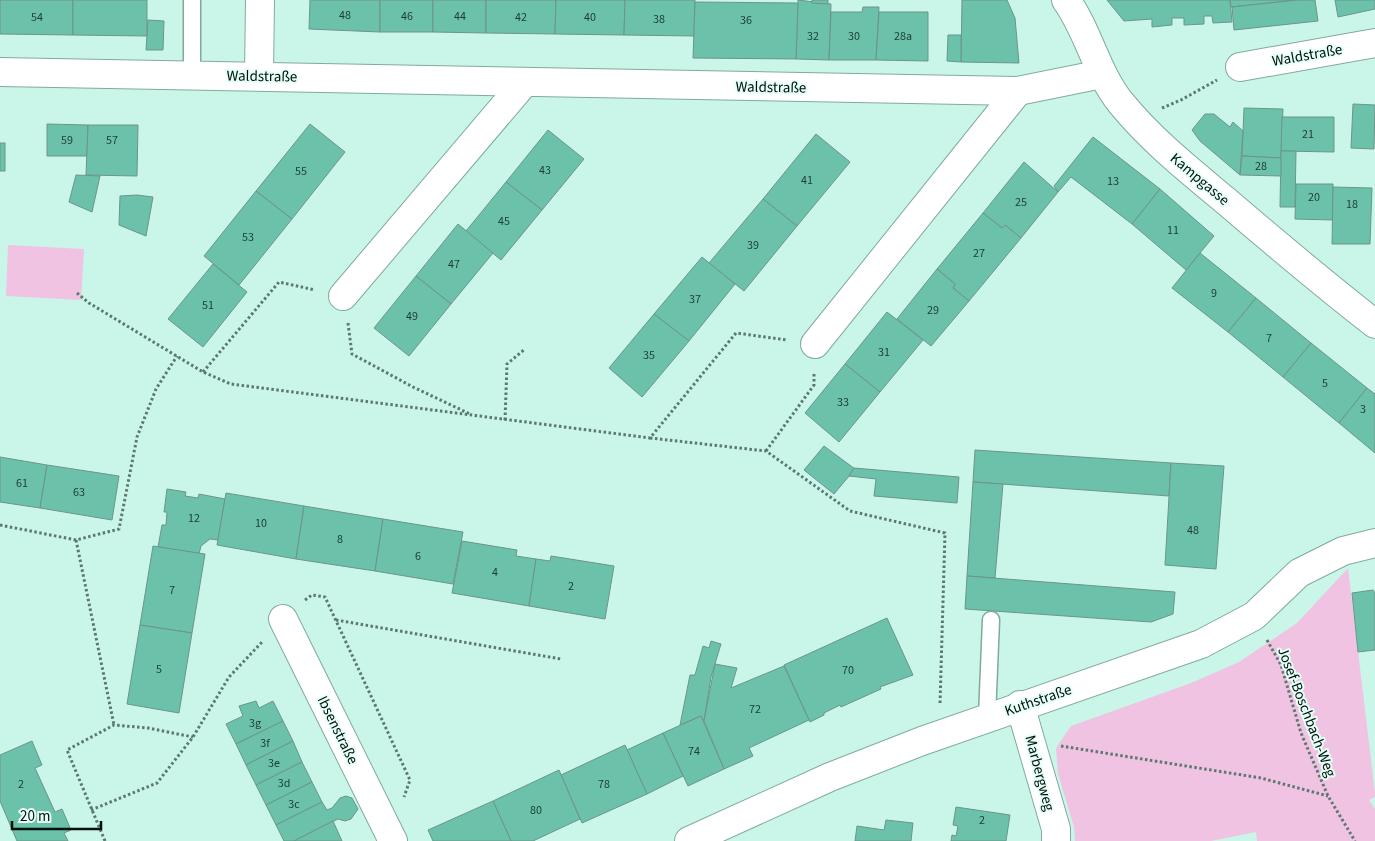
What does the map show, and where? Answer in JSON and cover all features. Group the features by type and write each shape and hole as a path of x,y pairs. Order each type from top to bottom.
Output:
{"street":[{"path":"259,76 260,0"},
{"name":"Kampgasse","path":"1066,0 1087,35 1102,74 1120,102 1156,142 1315,277 1375,324"},
{"name":"Waldstraße","path":"1240,67 1375,43"},
{"name":"Waldstraße","path":"0,72 1018,91 1102,74"},
{"path":"344,296 524,83"},
{"path":"815,344 1018,91"},
{"name":"Kuthstraße","path":"689,841 830,777 939,734 1201,644 1254,616 1299,573 1343,550 1375,543"},
{"name":"Ibsenstraße","path":"283,618 392,839"},
{"name":"Marbergweg","path":"1020,705 1056,829 1056,841"}],"lane":[{"path":"192,0 192,75"},
{"path":"988,717 991,620"}],"path":[{"path":"1120,102 1144,91 1160,109 1181,100 1240,67"},
{"path":"203,372 279,282 344,296 352,354 413,387 473,415"},
{"path":"77,293 89,303 203,372 230,384 505,420 766,451 850,511 945,533 939,734"},
{"path":"650,438 736,333 815,344 814,385 766,451"},
{"path":"505,420 507,364 526,349"},
{"path":"0,525 76,540 118,529 137,437 156,389 177,356"},
{"path":"76,540 114,725"},
{"path":"91,810 156,782 193,737 229,677 283,618 312,595 325,597 410,780 392,839"},
{"name":"Josef-Boschbach-Weg","path":"1254,616 1280,664 1301,733 1328,796 1355,841"},
{"path":"335,620 561,659"},
{"path":"105,841 67,750 114,725 148,728 193,737"},
{"path":"1032,741 1261,778 1328,796"}],"shaded area":[{"path":"8,245 84,249 81,300 6,296"},
{"path":"1348,568 1375,793 1375,797 1369,800 1375,809 1375,841 1257,841 1256,832 1211,841 1075,841 1074,827 1058,774 1056,748 1071,726 1191,683 1239,662 1297,623"}],"building":[{"path":"0,0 73,0 73,35 0,34"},
{"path":"73,0 147,0 147,36 73,35"},
{"path":"310,0 380,0 380,32 309,29"},
{"path":"380,0 433,0 433,32 380,32"},
{"path":"433,0 486,0 486,33 433,32"},
{"path":"486,0 556,0 555,34 486,33"},
{"path":"556,0 625,0 624,35 555,34"},
{"path":"625,0 695,0 694,36 624,35"},
{"path":"798,0 831,4 829,60 796,59"},
{"path":"812,0 828,0 828,4 812,3"},
{"path":"962,0 1007,0 1015,18 1019,63 961,62"},
{"path":"1107,0 1230,0 1232,22 1213,23 1212,16 1204,16 1204,24 1184,25 1184,18 1172,18 1172,25 1152,27 1152,19 1124,21"},
{"path":"1230,0 1297,0 1231,7"},
{"path":"1297,0 1315,0 1318,21 1234,30 1232,7"},
{"path":"1335,0 1375,0 1375,9 1338,17"},
{"path":"695,2 798,3 796,59 693,58"},
{"path":"863,7 879,7 876,60 829,60 831,12 862,12"},
{"path":"879,12 928,12 928,61 876,60"},
{"path":"148,20 164,21 163,50 146,50"},
{"path":"948,35 961,35 961,62 947,61"},
{"path":"1353,104 1375,105 1374,149 1351,148"},
{"path":"1244,108 1283,109 1281,158 1242,156"},
{"path":"1205,114 1214,114 1230,127 1233,122 1243,131 1240,175 1200,141 1192,130"},
{"path":"1282,117 1334,117 1334,152 1281,151"},
{"path":"47,124 88,125 87,156 47,156"},
{"path":"310,124 345,152 292,219 256,191"},
{"path":"88,125 138,125 137,176 86,175"},
{"path":"548,130 584,159 542,210 506,182"},
{"path":"816,134 850,162 797,226 763,199"},
{"path":"1093,137 1160,189 1132,224 1071,177 1058,192 1054,186"},
{"path":"0,143 5,143 5,171 0,171"},
{"path":"1281,151 1296,151 1295,207 1280,207"},
{"path":"1242,156 1281,158 1281,176 1240,175"},
{"path":"1024,162 1058,192 1021,238 1005,225 1002,228 983,213"},
{"path":"76,175 100,176 92,212 69,202"},
{"path":"506,182 542,210 501,260 466,231"},
{"path":"1296,184 1333,184 1333,220 1295,219"},
{"path":"1333,187 1372,188 1370,244 1332,244"},
{"path":"1160,189 1214,236 1186,270 1132,224"},
{"path":"256,191 292,219 239,285 204,256"},
{"path":"137,195 153,197 146,236 119,225 120,196"},
{"path":"763,199 797,226 744,291 709,263"},
{"path":"983,213 1002,228 1005,225 1021,238 969,301 953,288 955,284 937,269"},
{"path":"458,224 493,253 451,304 416,276"},
{"path":"1200,253 1256,298 1228,332 1172,288"},
{"path":"702,257 735,284 689,341 654,314"},
{"path":"213,264 247,292 203,347 168,319"},
{"path":"937,269 955,284 953,288 969,301 931,346 897,319"},
{"path":"416,276 451,304 409,356 374,328"},
{"path":"1256,298 1311,343 1283,377 1228,332"},
{"path":"887,312 923,340 880,392 845,364"},
{"path":"654,314 689,341 642,397 609,368"},
{"path":"1311,343 1367,388 1339,423 1283,377"},
{"path":"845,364 880,392 839,442 805,413"},
{"path":"1367,388 1375,394 1375,453 1339,423"},
{"path":"824,446 855,469 834,494 804,470"},
{"path":"975,450 1171,463 1169,496 973,482"},
{"path":"0,457 47,465 40,508 0,502"},
{"path":"1171,463 1224,466 1216,569 1165,565"},
{"path":"47,465 119,476 112,520 40,508"},
{"path":"854,468 959,477 957,503 874,496 876,479 849,476"},
{"path":"973,482 1003,484 995,578 967,576"},
{"path":"167,489 186,492 185,496 198,498 199,494 225,499 218,540 210,539 201,546 199,554 158,547 162,525 166,525 167,512 164,512"},
{"path":"226,493 304,506 296,559 217,545"},
{"path":"304,506 383,519 375,571 296,559"},
{"path":"383,519 463,532 453,584 375,571"},
{"path":"462,541 517,550 516,556 536,559 529,606 452,593"},
{"path":"153,546 205,554 192,633 140,625"},
{"path":"551,556 614,566 605,619 529,606 536,559 550,561"},
{"path":"967,576 1175,592 1173,614 1151,622 965,609"},
{"path":"1373,590 1375,593 1375,650 1358,652 1352,593"},
{"path":"887,618 913,675 880,687 881,689 841,707 840,705 810,722 784,665"},
{"path":"140,625 192,633 179,713 127,704"},
{"path":"711,641 721,644 711,677 704,721 701,716 680,725 690,675 695,675 703,646 709,648"},
{"path":"715,664 737,668 731,688 784,666 809,720 749,748 753,756 724,769 704,721"},
{"path":"256,701 259,708 273,701 283,721 236,744 226,724 243,716 239,706"},
{"path":"701,716 724,769 688,786 663,733"},
{"path":"283,721 293,741 246,765 236,744"},
{"path":"663,733 683,776 647,794 627,750"},
{"path":"32,741 42,765 35,768 55,812 62,809 71,830 64,833 68,841 17,841 0,801 0,755"},
{"path":"293,741 302,762 256,785 246,765"},
{"path":"625,745 647,794 582,823 561,775"},
{"path":"302,762 312,782 266,805 256,785"},
{"path":"559,770 580,819 533,841 511,841 493,801"},
{"path":"312,782 322,802 276,825 266,805"},
{"path":"346,796 352,798 358,809 351,819 345,821 338,819 294,841 284,841 276,825 322,802 327,810 332,808 340,798"},
{"path":"493,801 511,841 433,841 428,830"},
{"path":"956,807 1010,815 1006,841 951,841 952,835 956,836 958,826 953,825"},
{"path":"886,820 913,823 911,841 855,841 857,826 884,830"},
{"path":"333,821 342,841 294,841"}]}
